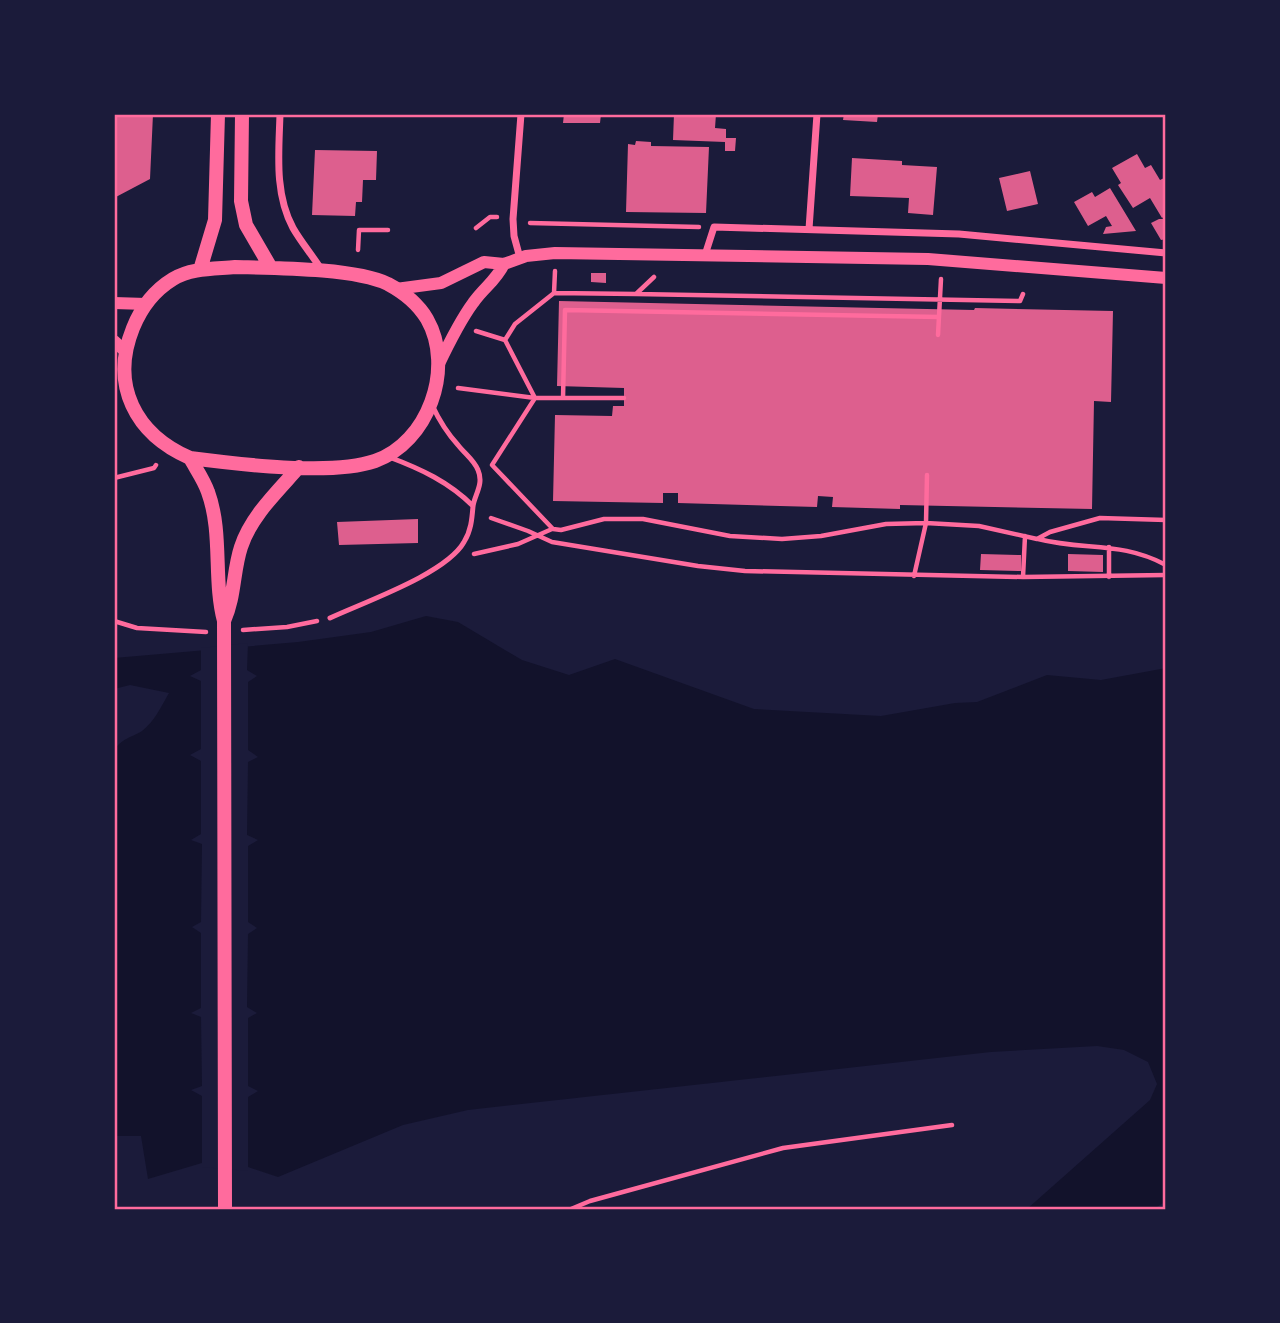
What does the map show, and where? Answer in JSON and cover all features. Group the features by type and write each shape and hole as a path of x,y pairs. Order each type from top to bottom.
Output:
{"main road":[{"path":"200,270 215,220 218,114"},
{"path":"242,114 241,201 246,225 271,268"},
{"path":"271,268 373,279 396,289 413,302 428,320 435,343 437,367 431,404 423,421 405,442 385,456 355,467 299,467 190,458 157,439 136,413 124,385 123,372 125,351 136,319 146,304 174,279 200,270 271,268"},
{"path":"190,458 208,491 212,509 220,606 224,621 225,1203 214,1209"},
{"path":"224,621 231,607 236,562 242,543 254,520 299,467"}],"street":[{"path":"280,114 281,193 292,226 324,272"},
{"path":"520,258 513,219 521,114"},
{"path":"809,229 817,114"},
{"path":"705,255 714,227 959,234 1166,253"},
{"path":"396,289 441,283 484,262 504,264 520,258 555,253 928,259 1166,278"},
{"path":"437,367 463,317 476,299 496,280 504,264"},
{"path":"114,303 146,304"},
{"path":"114,341 125,351"}],"lane":[{"path":"330,618 419,577 449,559 466,541 478,492 479,473 474,462 445,429 431,404"},
{"path":"385,456 437,478 457,490 473,506"}],"path":[{"path":"476,228 490,217 532,224 714,227"},
{"path":"358,250 359,230 388,230"},
{"path":"554,293 555,269"},
{"path":"636,295 654,277"},
{"path":"938,335 941,279"},
{"path":"505,340 515,324 554,293 1020,301 1023,294"},
{"path":"563,398 565,310 939,317"},
{"path":"471,329 505,340 535,398"},
{"path":"458,388 535,398 624,398"},
{"path":"535,398 492,465 553,529"},
{"path":"114,478 154,468 156,465"},
{"path":"914,576 926,523 927,475"},
{"path":"491,518 552,542 733,570 914,576 1166,575"},
{"path":"1037,539 1050,532 1100,518 1166,520"},
{"path":"459,550 475,554 518,544 553,529 561,530 604,519 643,519 730,536 782,539 821,536 886,524 926,523 979,526 1068,545 1109,547 1149,556 1166,565"},
{"path":"1023,577 1025,536"},
{"path":"1109,547 1109,577"},
{"path":"571,1209 590,1201 783,1148 952,1125"}],"shaded area":[{"path":"426,616 458,622 522,660 569,675 615,659 754,709 881,716 955,703 977,702 1047,675 1101,680 1166,668 1166,1201 1154,1209 1027,1209 1150,1100 1157,1084 1148,1062 1124,1050 1097,1046 991,1052 468,1110 403,1125 278,1177 248,1167 202,1163 148,1179 141,1136 114,1136 114,750 124,740 146,727 169,693 130,685 114,689 114,658 298,642 371,632"}],"pier":[{"path":"248,643 247,670 257,676 248,682 248,750 258,757 248,762 247,835 258,840 248,846 248,922 257,928 248,934 247,1007 257,1013 248,1018 248,1086 258,1091 248,1097 248,1171 202,1167 202,1096 191,1090 202,1086 201,1017 191,1013 201,1008 201,933 192,927 201,922 202,844 191,840 201,834 201,761 190,755 201,749 201,681 190,676 201,670 201,648"}],"building":[{"path":"114,114 153,114 150,179 114,198"},
{"path":"564,114 601,114 600,123 563,123"},
{"path":"674,114 716,114 715,128 726,129 726,138 736,138 735,151 725,151 725,142 673,140"},
{"path":"844,114 878,114 877,122 843,120"},
{"path":"636,141 651,142 651,146 709,147 706,213 626,212 628,144 635,145"},
{"path":"315,150 377,151 376,180 363,180 362,202 356,202 355,216 312,215"},
{"path":"1137,154 1145,168 1151,165 1160,180 1166,177 1166,215 1162,218 1150,198 1133,208 1118,185 1121,183 1112,168"},
{"path":"852,158 902,161 902,165 937,167 933,215 908,213 909,198 850,196"},
{"path":"1030,171 1038,204 1007,211 999,178"},
{"path":"1110,188 1136,231 1103,234 1106,227 1112,226 1106,216 1088,226 1074,202 1092,192 1095,197"},
{"path":"1164,219 1166,224 1166,239 1161,240 1151,223"},
{"path":"591,273 606,273 606,283 591,282"},
{"path":"559,301 1113,311 1111,402 1094,401 1092,509 900,505 900,509 832,507 833,497 818,496 817,507 678,503 678,493 663,493 663,503 553,501 555,415 612,416 613,406 624,406 624,388 557,386"},
{"path":"418,519 418,543 339,545 337,522"},
{"path":"981,554 1021,555 1021,571 980,570"},
{"path":"1068,554 1103,555 1103,572 1068,571"}]}
